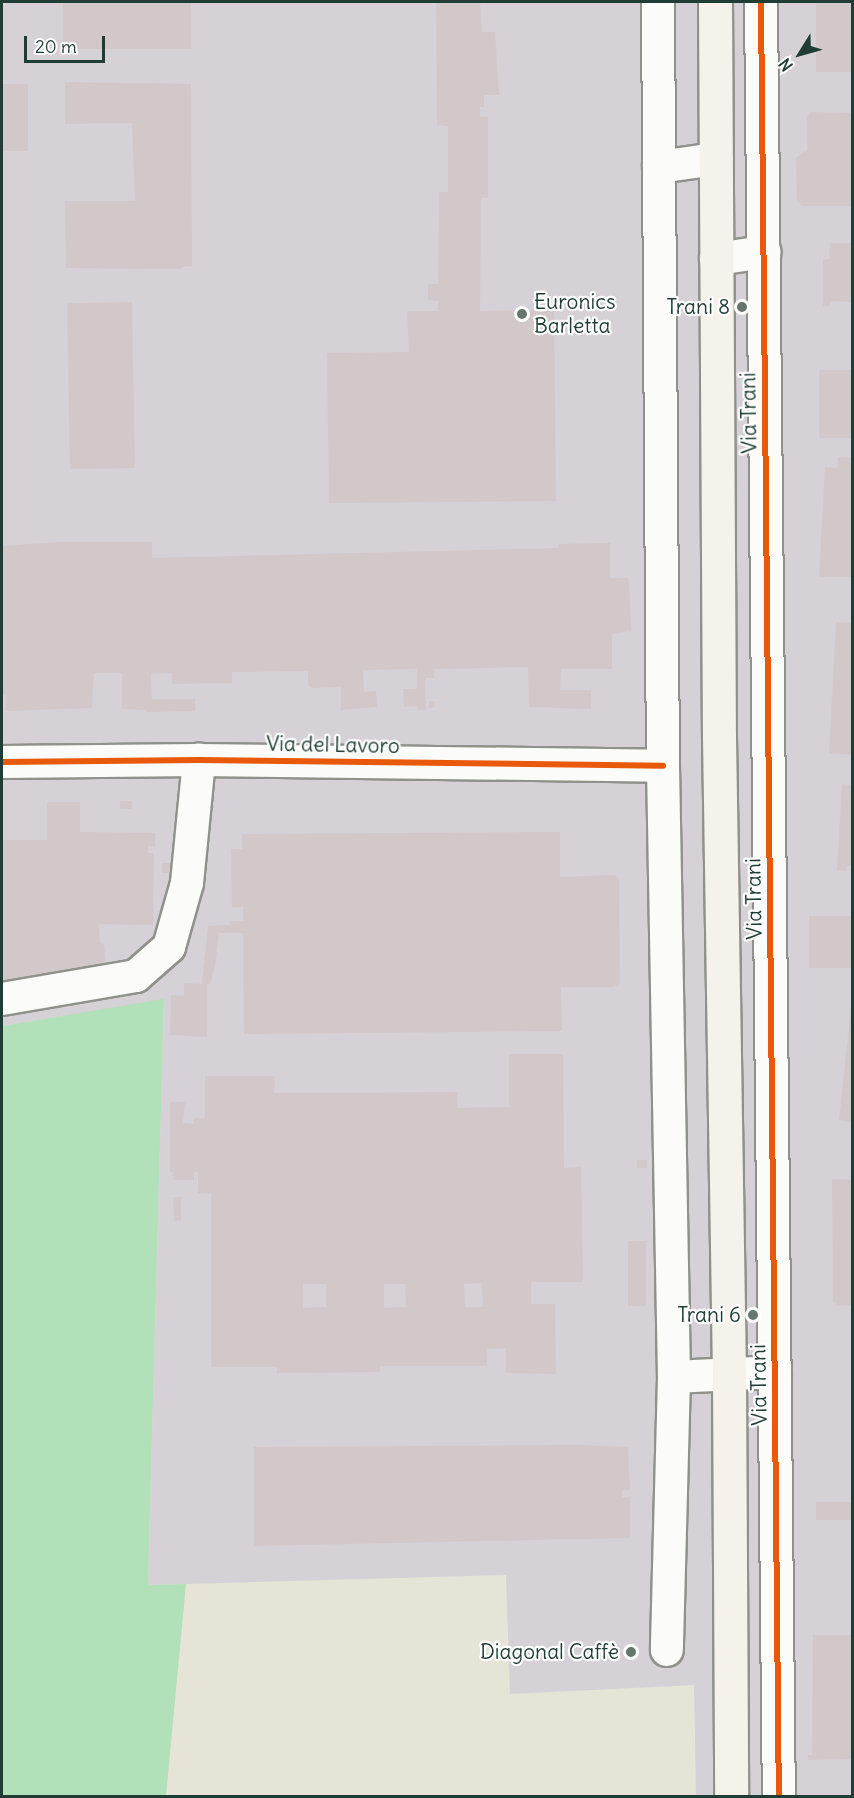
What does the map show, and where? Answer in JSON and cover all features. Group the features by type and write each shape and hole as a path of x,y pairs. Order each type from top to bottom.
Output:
{"main road":[{"name":"Via Trani","path":"715,2 718,725 729,1375 731,1797"}],"street":[{"path":"657,2 663,766 674,1377 667,1650"},
{"name":"Via Trani","path":"761,2 779,1797"},
{"path":"659,167 716,159"},
{"path":"716,258 764,252"},
{"path":"2,999 136,976 169,947 187,883 199,760"},
{"name":"Via del Lavoro","path":"2,762 199,760 663,766"},
{"name":"Via Trani","path":"674,1377 775,1372"}],"shaded area":[{"path":"2,2 852,2 852,1796 696,1796 694,1685 510,1694 506,1575 148,1585 164,1000 2,1026"}],"green space":[{"path":"164,999 148,1585 186,1584 166,1796 2,1796 2,1026"}],"building":[{"path":"63,2 191,2 191,49 63,49"},
{"path":"436,2 480,2 482,32 495,32 499,95 484,95 484,107 480,107 480,117 488,117 488,198 481,198 480,311 554,310 556,501 329,503 327,353 409,352 407,311 438,311 438,301 428,300 428,284 438,284 439,192 448,192 448,126 437,125"},
{"path":"816,2 852,2 852,72 816,72"},
{"path":"65,82 191,84 192,266 181,267 181,269 66,268 65,201 135,201 132,123 65,124"},
{"path":"2,84 28,84 28,151 2,151"},
{"path":"811,112 852,113 852,206 802,206 797,202 796,158 807,150 807,117"},
{"path":"830,243 852,243 852,302 830,301 830,306 823,306 823,260 829,259"},
{"path":"132,302 135,468 70,469 67,303"},
{"path":"819,370 852,370 852,438 819,438"},
{"path":"838,457 852,458 852,577 819,577 825,467 837,468"},
{"path":"58,542 152,542 152,558 558,548 559,544 610,543 610,578 627,578 629,581 631,631 612,634 612,669 561,669 560,690 591,690 591,709 529,707 528,667 435,669 434,678 425,678 426,709 418,710 417,706 404,707 403,689 417,689 417,669 363,670 364,692 376,691 377,707 341,710 341,687 312,688 308,686 308,671 232,672 232,683 172,684 172,673 151,674 152,699 195,699 195,711 146,712 146,710 122,709 122,673 94,673 92,708 6,711 5,695 2,695 2,546"},
{"path":"836,622 852,623 852,755 829,753"},
{"path":"429,701 435,701 435,707 429,708"},
{"path":"842,784 852,785 852,866 847,866 846,871 837,870"},
{"path":"120,801 132,801 132,809 120,809"},
{"path":"47,802 80,802 80,832 155,833 155,846 148,846 148,853 154,853 153,925 99,924 100,943 104,944 106,965 2,982 2,840 47,840"},
{"path":"560,832 560,877 616,875 619,879 620,983 613,987 561,987 562,1031 244,1034 243,933 219,933 215,966 210,984 207,984 207,1037 170,1035 171,995 184,996 184,983 202,984 208,926 229,925 229,921 243,921 243,907 232,907 231,849 242,849 242,834"},
{"path":"162,863 170,863 170,873 162,873"},
{"path":"809,916 852,916 852,968 809,968"},
{"path":"852,1007 852,1122 839,1120"},
{"path":"509,1054 563,1054 564,1168 581,1167 583,1282 531,1282 531,1304 555,1304 556,1374 506,1373 506,1348 487,1349 487,1366 380,1366 380,1372 277,1373 277,1367 211,1367 211,1194 198,1193 198,1172 194,1172 194,1180 174,1180 173,1172 170,1172 170,1102 185,1102 183,1123 194,1124 194,1118 205,1118 205,1076 275,1076 274,1093 458,1092 457,1108 509,1107","holes":["482,1283 483,1307 465,1307 464,1284","303,1284 326,1284 326,1307 303,1308","384,1284 405,1284 406,1307 384,1308"]},
{"path":"637,1160 647,1160 647,1168 637,1168"},
{"path":"832,1179 852,1180 852,1305 837,1306 833,1302"},
{"path":"173,1197 181,1197 181,1220 174,1221"},
{"path":"628,1241 646,1241 646,1306 628,1306"},
{"path":"576,1445 628,1447 630,1490 622,1490 622,1498 630,1497 630,1538 254,1546 254,1447"},
{"path":"816,1502 852,1502 852,1520 816,1520"},
{"path":"813,1635 852,1635 852,1759 808,1760 808,1755 812,1755"}],"cycle path":[{"path":"761,2 779,1796"},
{"path":"2,762 199,760 663,766"}],"place":[{"name":"Trani 8","path":"742,307"},
{"name":"Euronics Barletta","path":"522,314"},
{"name":"Trani 6","path":"753,1315"},
{"name":"Diagonal Caffè","path":"631,1652"}]}
